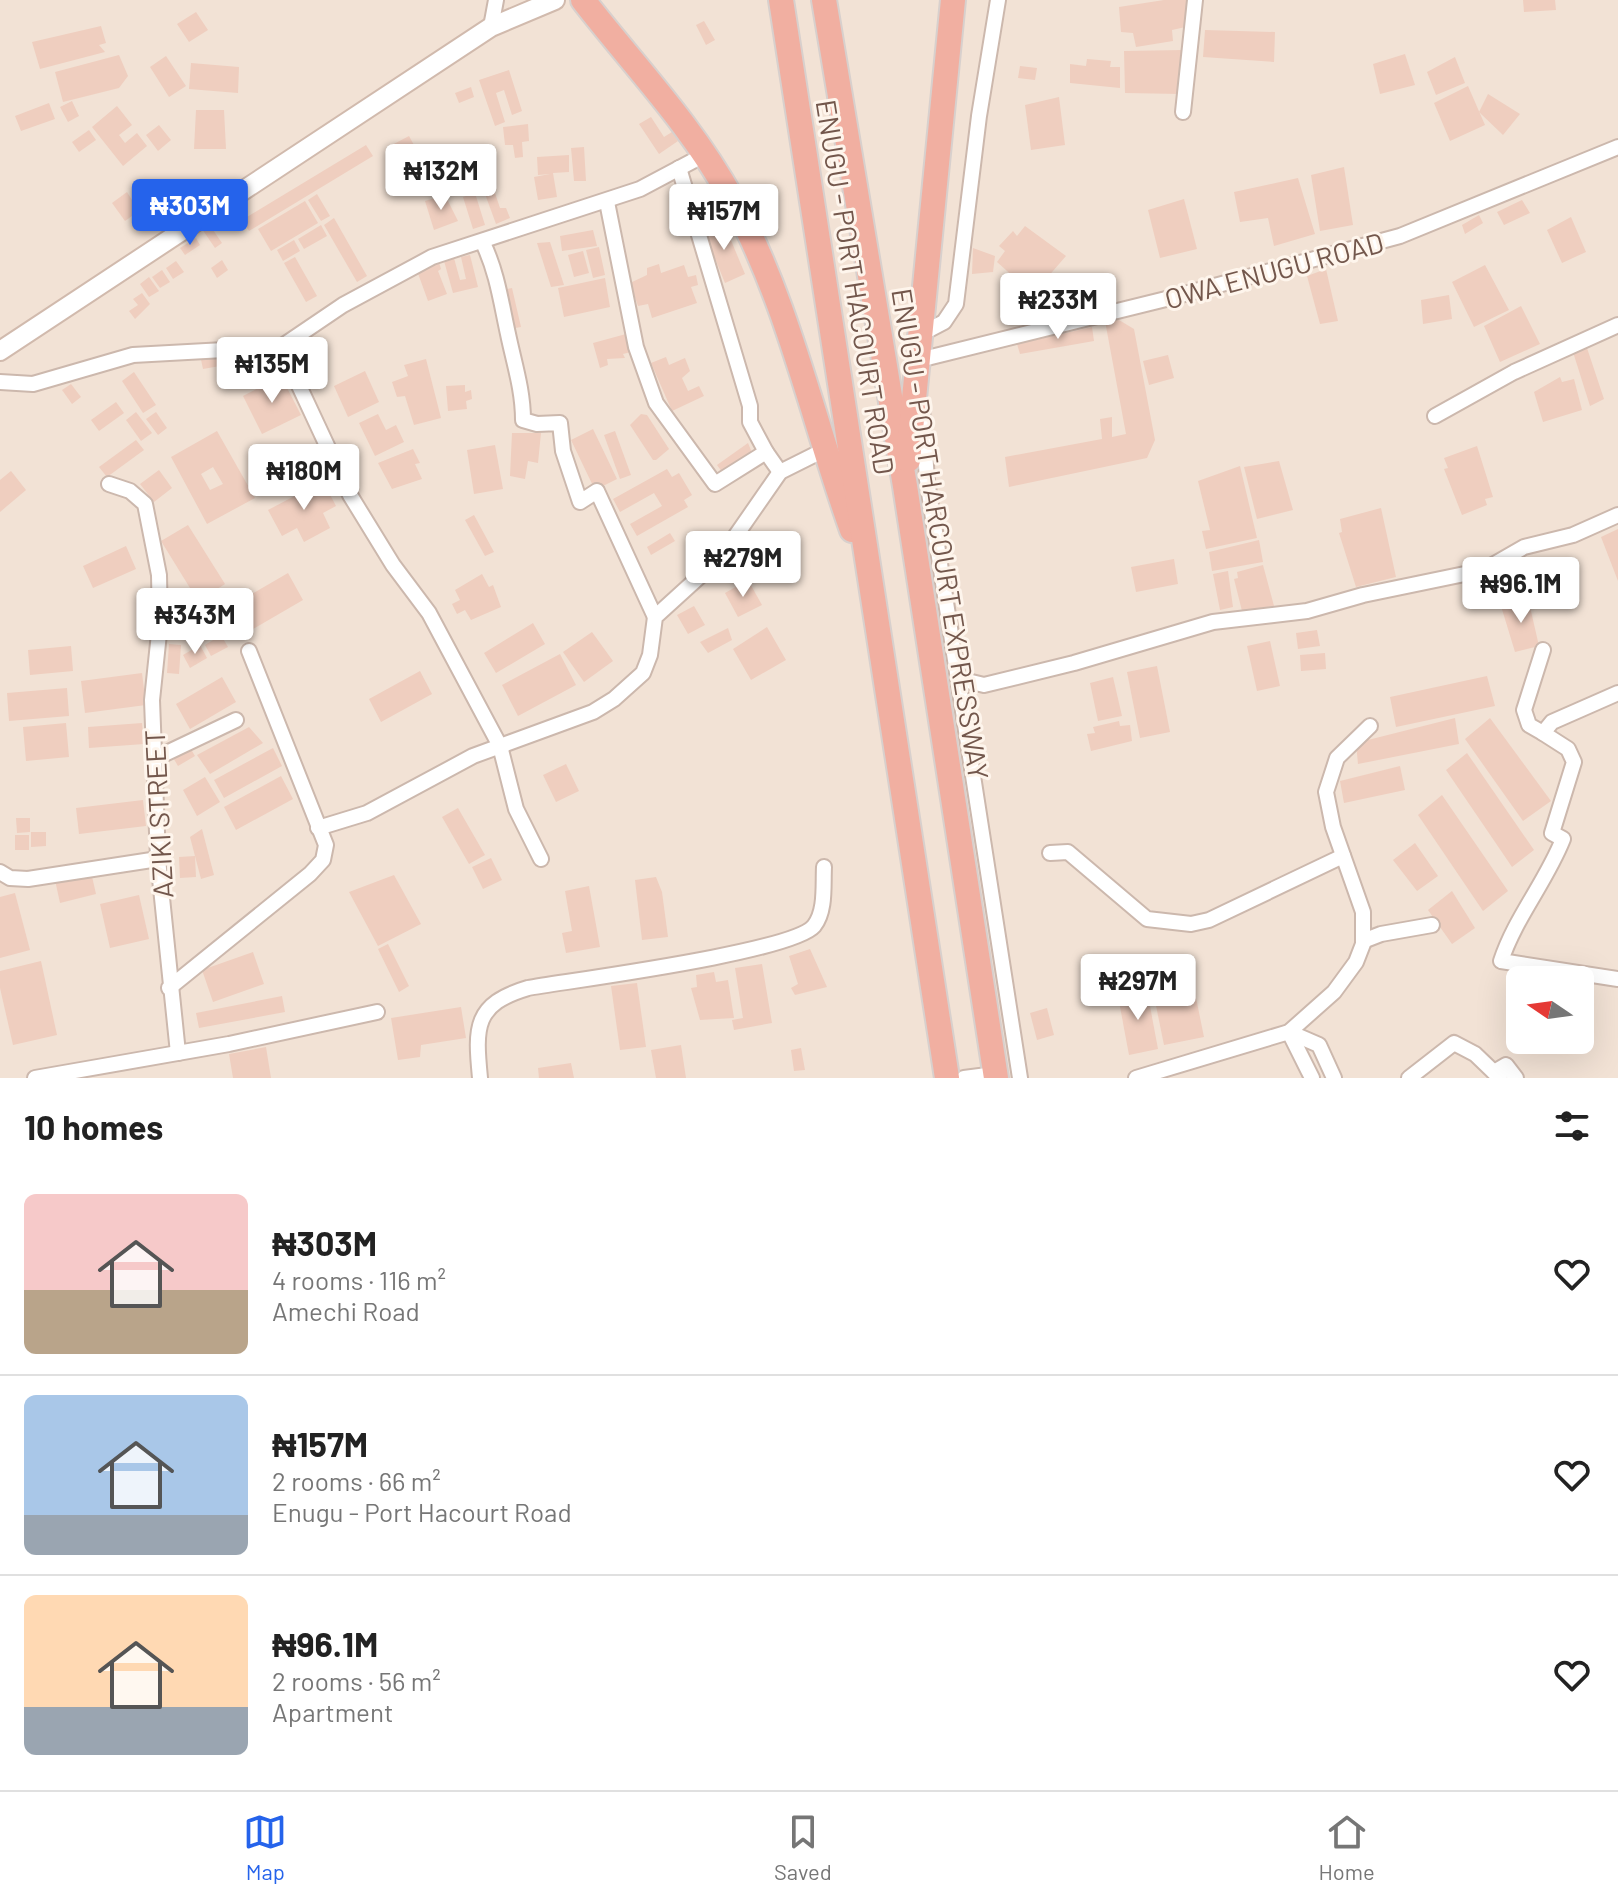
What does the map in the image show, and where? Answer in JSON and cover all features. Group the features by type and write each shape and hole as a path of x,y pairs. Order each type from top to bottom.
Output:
{"highway":[{"path":"583,0 663,93 733,200 772,290 872,584 947,1078"},
{"name":"ENUGU - PORT HACOURT ROAD","path":"781,0 872,584"},
{"name":"ENUGU - PORT HARCOURT EXPRESSWAY","path":"824,0 905,486 996,1076"},
{"path":"905,486 953,0"}],"main road":[{"path":"0,351 499,22 521,0"},
{"path":"499,22 555,0"}],"street":[{"path":"496,0 499,22"},
{"path":"921,334 944,322 956,304 979,116 998,0"},
{"path":"1183,112 1195,0"},
{"name":"OWA ENUGU ROAD","path":"919,360 1166,299 1400,236 1618,147"},
{"path":"0,382 33,384 133,355 281,347 343,305 432,257 607,202 640,189 704,155"},
{"path":"679,168 750,406 750,422 780,472"},
{"path":"607,202 636,347 656,403 715,484 766,452"},
{"path":"318,828 367,813 473,756 593,712 634,684 650,655 655,617 597,491 580,502 563,451 560,423 537,424 523,420 523,399 499,290 483,243"},
{"path":"1435,416 1514,372 1618,325"},
{"path":"281,347 350,495 393,565 429,613 500,746 516,809 541,859"},
{"path":"919,360 927,480 1020,1078"},
{"path":"655,617 721,557 780,472 824,450"},
{"name":"AZIKI STREET","path":"109,484 130,491 145,504 159,575 160,624 152,700 154,759 158,859 178,1053"},
{"path":"959,679 984,685 1074,663 1213,622 1307,611 1363,595 1484,570 1524,547 1573,535 1618,515"},
{"path":"1543,650 1524,710 1529,725 1547,728 1568,749 1574,762 1552,833 1563,839 1536,896 1509,937 1501,961 1618,979"},
{"path":"169,988 214,954 323,860 326,845 249,651"},
{"path":"1547,728 1618,693"},
{"path":"154,759 236,720"},
{"path":"1136,1078 1289,1032 1334,992 1356,962 1363,941 1363,912 1343,856 1326,792 1337,758 1370,726"},
{"path":"1050,853 1068,852 1147,919 1191,924 1209,920 1343,856"},
{"path":"0,872 10,878 28,879 158,859"},
{"path":"480,1078 477,1047 482,1018 499,997 528,988 751,949 806,934 817,923 823,903 824,867"},
{"path":"1363,941 1381,934 1432,925"},
{"path":"35,1078 178,1053 377,1012"},
{"path":"1289,1032 1312,1078"},
{"path":"1289,1032 1319,1045 1334,1078"},
{"path":"1409,1078 1454,1043 1475,1054 1497,1075 1506,1065 1516,1078"},
{"path":"964,1078 996,1076"}],"shaded area":[{"path":"0,0 1618,0 1618,1078 0,1078"}],"building":[{"path":"1187,0 1190,26 1172,30 1173,41 1136,47 1133,33 1121,32 1119,7"},
{"path":"1523,0 1555,0 1556,10 1524,12"},
{"path":"196,12 208,30 189,42 177,24"},
{"path":"704,21 715,40 706,45 696,25"},
{"path":"101,26 106,43 99,45 105,52 40,69 32,42"},
{"path":"1205,30 1275,32 1274,62 1203,57"},
{"path":"1183,50 1180,94 1125,93 1124,51"},
{"path":"1405,54 1415,85 1380,94 1373,64"},
{"path":"119,55 128,76 119,88 63,102 55,72"},
{"path":"166,56 186,86 169,97 150,67"},
{"path":"1455,57 1465,83 1436,95 1427,72"},
{"path":"1087,59 1111,61 1110,67 1120,67 1120,88 1070,83 1070,64 1086,66"},
{"path":"191,63 239,67 238,93 189,89"},
{"path":"1020,66 1037,68 1035,80 1018,78"},
{"path":"509,70 522,111 512,115 504,90 496,93 505,122 495,126 479,80"},
{"path":"1468,86 1485,125 1450,141 1434,103"},
{"path":"471,87 474,97 459,103 455,93"},
{"path":"1488,94 1520,114 1503,135 1479,112"},
{"path":"1059,97 1065,145 1031,150 1025,105"},
{"path":"72,101 79,116 68,122 60,107"},
{"path":"49,103 55,119 21,131 15,116"},
{"path":"117,106 132,125 119,135 125,143 137,133 147,146 123,166 92,127"},
{"path":"196,110 224,110 226,149 194,149"},
{"path":"651,117 664,137 672,132 678,141 659,154 639,124"},
{"path":"528,124 529,141 522,142 523,157 515,158 513,145 505,145 503,127"},
{"path":"159,125 171,140 158,151 146,135"},
{"path":"89,130 96,140 79,152 72,142"},
{"path":"409,136 419,154 398,165 388,147"},
{"path":"366,145 373,156 249,231 242,220"},
{"path":"584,147 586,181 574,181 571,148"},
{"path":"479,152 487,178 464,186 453,162"},
{"path":"569,155 569,172 553,173 557,197 538,200 534,177 550,174 538,175 537,157"},
{"path":"1344,167 1353,225 1320,231 1311,175"},
{"path":"1298,178 1315,234 1274,246 1268,218 1240,222 1234,192"},
{"path":"494,190 500,208 506,208 510,218 496,224 485,194"},
{"path":"127,192 139,211 125,221 112,203"},
{"path":"475,193 485,225 473,229 463,197"},
{"path":"317,194 330,216 321,221 308,200"},
{"path":"445,195 458,221 434,230 425,201"},
{"path":"1184,199 1197,249 1160,258 1148,210"},
{"path":"1522,200 1530,213 1504,225 1497,212"},
{"path":"305,201 318,223 271,251 258,229"},
{"path":"1479,215 1483,223 1465,234 1462,225"},
{"path":"1571,217 1586,252 1562,263 1547,230"},
{"path":"334,218 367,276 357,282 324,225"},
{"path":"723,221 745,274 725,283 703,229"},
{"path":"209,224 222,243 215,248 202,229"},
{"path":"321,225 327,236 304,249 298,239"},
{"path":"1025,226 1066,256 1033,294 997,262 1005,251 999,246 1013,231 1017,236"},
{"path":"593,230 597,246 562,251 560,236"},
{"path":"196,238 200,245 185,255 180,248"},
{"path":"294,240 300,251 283,261 277,250"},
{"path":"550,242 564,285 551,287 537,243"},
{"path":"599,247 605,275 593,278 586,250"},
{"path":"973,248 995,256 993,272 972,274"},
{"path":"583,251 589,273 574,277 568,255"},
{"path":"470,255 478,287 453,293 444,261 454,258 460,280 466,279 461,257"},
{"path":"295,257 317,296 306,302 284,263"},
{"path":"438,259 441,269 438,271 447,294 428,301 416,268"},
{"path":"222,260 228,270 217,278 211,268"},
{"path":"176,261 184,272 173,279 166,268"},
{"path":"659,264 661,273 684,265 688,277 696,275 698,285 691,287 697,303 652,318 648,304 638,306 630,283 647,275 647,268"},
{"path":"1485,265 1509,310 1474,327 1452,282"},
{"path":"1326,269 1338,321 1320,324 1307,276"},
{"path":"162,270 170,282 160,288 152,277"},
{"path":"149,277 159,291 149,297 140,284"},
{"path":"605,278 610,307 564,317 558,288"},
{"path":"1067,287 1070,304 1013,316 1009,300"},
{"path":"512,288 521,327 510,329 502,290"},
{"path":"142,293 150,304 135,319 129,311 138,305 133,299"},
{"path":"1449,295 1452,319 1423,324 1421,300"},
{"path":"1521,306 1540,344 1500,362 1484,326"},
{"path":"1119,320 1134,329 1155,440 1147,458 1009,487 1005,457 1102,439 1100,419 1112,417 1112,437 1126,434 1105,321"},
{"path":"1092,327 1094,341 1020,354 1017,344"},
{"path":"626,334 631,352 623,354 625,358 607,359 608,365 600,368 593,343"},
{"path":"1587,348 1604,399 1590,406 1573,352"},
{"path":"217,352 220,366 203,369 200,355"},
{"path":"1168,355 1174,378 1149,385 1143,361"},
{"path":"666,357 669,365 685,358 690,371 682,378 688,391 699,386 704,396 672,411 651,363"},
{"path":"426,359 441,418 414,425 405,396 397,397 392,382 408,376 404,365"},
{"path":"365,371 379,402 348,417 334,386"},
{"path":"134,372 156,405 143,413 122,381"},
{"path":"281,376 301,415 262,434 243,396"},
{"path":"1560,377 1562,382 1574,379 1582,410 1543,422 1534,392"},
{"path":"71,384 81,397 72,404 62,390"},
{"path":"465,385 465,392 471,390 472,399 466,401 467,409 448,411 446,386"},
{"path":"116,402 124,413 99,431 91,420"},
{"path":"136,412 152,433 141,441 126,420"},
{"path":"156,412 167,428 158,435 146,419"},
{"path":"378,414 386,430 396,425 404,442 375,456 359,423"},
{"path":"641,414 647,415 669,449 656,460 653,460 630,425"},
{"path":"593,429 617,479 595,490 571,440"},
{"path":"217,431 255,498 207,524 171,457","holes":["213,467 223,484 210,490 201,474"]},
{"path":"615,431 631,475 620,479 604,435"},
{"path":"512,433 541,433 538,463 528,461 525,479 510,476"},
{"path":"136,440 144,450 107,477 99,467"},
{"path":"748,443 753,455 725,476 717,465"},
{"path":"495,445 503,489 474,494 467,450"},
{"path":"1477,446 1493,497 1485,499 1487,505 1462,515 1444,469 1448,468 1444,458"},
{"path":"413,449 420,463 415,464 422,479 392,489 378,463"},
{"path":"1279,461 1293,510 1257,519 1244,467"},
{"path":"1240,466 1257,538 1206,549 1202,531 1210,530 1198,481"},
{"path":"667,469 672,477 679,473 692,495 684,500 688,507 637,536 630,524 662,506 654,493 620,512 613,499"},
{"path":"159,470 172,488 154,502 140,484"},
{"path":"11,471 26,490 0,512 0,480"},
{"path":"323,481 336,506 323,513 330,528 304,542 297,528 282,536 268,510"},
{"path":"1381,508 1396,577 1356,587 1339,533 1342,532 1340,519"},
{"path":"474,515 494,552 485,556 465,520"},
{"path":"188,525 225,584 198,601 161,541"},
{"path":"1618,529 1618,581 1601,537"},
{"path":"670,533 675,541 651,555 647,547"},
{"path":"1259,540 1263,562 1212,571 1209,552"},
{"path":"126,546 136,569 93,588 83,566"},
{"path":"1174,559 1178,584 1136,592 1131,567"},
{"path":"1263,565 1274,606 1242,611 1234,579 1238,578 1237,572"},
{"path":"1228,571 1233,607 1220,610 1213,574"},
{"path":"288,573 303,600 253,629 238,602"},
{"path":"482,574 489,587 493,585 501,607 471,620 465,610 457,614 452,604 460,600 455,590"},
{"path":"748,580 762,605 738,617 725,593"},
{"path":"1528,598 1539,646 1515,652 1501,606"},
{"path":"694,606 705,625 688,634 677,615"},
{"path":"533,623 545,644 496,673 484,653"},
{"path":"767,627 786,660 751,680 733,649"},
{"path":"728,628 732,640 708,653 700,642"},
{"path":"1317,630 1320,646 1298,649 1296,633"},
{"path":"592,632 613,661 584,682 563,652"},
{"path":"221,635 228,647 211,656 205,645"},
{"path":"1270,641 1280,686 1257,691 1247,646"},
{"path":"169,644 181,645 179,674 167,673"},
{"path":"200,645 207,658 190,668 183,655"},
{"path":"71,646 73,671 30,675 28,650"},
{"path":"1325,653 1326,669 1301,671 1300,655"},
{"path":"560,654 576,685 518,716 502,685"},
{"path":"1157,666 1170,732 1140,738 1127,672"},
{"path":"420,671 432,694 381,722 369,699"},
{"path":"142,673 146,705 85,713 81,681"},
{"path":"1487,676 1495,706 1396,727 1390,697"},
{"path":"222,677 236,702 190,729 176,704"},
{"path":"1113,677 1122,716 1098,721 1090,683"},
{"path":"67,688 69,716 9,721 7,693"},
{"path":"1455,718 1459,744 1358,764 1356,743"},
{"path":"1490,718 1551,801 1523,821 1465,739"},
{"path":"1119,721 1120,726 1130,725 1132,741 1091,751 1087,734 1095,733 1093,727"},
{"path":"66,723 69,757 26,761 23,727"},
{"path":"142,723 144,744 89,748 88,727"},
{"path":"249,727 263,743 210,774 197,755"},
{"path":"189,746 195,756 178,766 172,756"},
{"path":"273,748 282,766 224,798 214,780"},
{"path":"1467,753 1534,850 1512,867 1446,770"},
{"path":"566,764 579,791 556,802 543,775"},
{"path":"1400,766 1405,790 1344,803 1340,781"},
{"path":"281,776 293,799 236,830 224,807"},
{"path":"205,777 220,802 197,816 183,790"},
{"path":"1442,795 1508,891 1483,911 1418,815"},
{"path":"143,800 146,826 79,834 76,808"},
{"path":"458,808 485,855 469,864 442,817"},
{"path":"16,818 30,818 30,832 17,833"},
{"path":"202,829 214,875 201,879 190,837"},
{"path":"31,832 46,832 46,846 31,847"},
{"path":"15,835 29,835 29,850 15,850"},
{"path":"1415,843 1438,876 1417,891 1393,860"},
{"path":"195,856 196,877 180,878 179,857"},
{"path":"491,858 502,880 483,889 472,867"},
{"path":"91,872 96,894 60,903 55,880"},
{"path":"394,875 421,924 378,946 349,892"},
{"path":"656,877 662,892 668,937 642,940 635,880"},
{"path":"589,886 600,947 566,953 562,933 572,931 565,891"},
{"path":"1452,891 1475,928 1452,944 1428,910"},
{"path":"15,893 30,950 0,958 0,897"},
{"path":"139,895 149,939 110,948 100,904"},
{"path":"388,944 409,986 399,992 378,949"},
{"path":"810,949 827,987 795,995 791,988 798,984 789,956"},
{"path":"253,952 264,984 213,1002 202,970"},
{"path":"41,961 57,1035 13,1045 0,988 0,971"},
{"path":"762,964 772,1023 734,1030 732,1020 743,1018 735,968"},
{"path":"1109,967 1110,991 1087,993 1085,969"},
{"path":"714,972 716,982 728,980 734,1018 700,1020 691,988 697,987 696,975"},
{"path":"1192,978 1204,1037 1164,1045 1152,986"},
{"path":"637,983 646,1047 620,1050 611,986"},
{"path":"1147,990 1158,1049 1129,1055 1118,996"},
{"path":"282,996 285,1012 199,1028 196,1013"},
{"path":"461,1007 466,1038 421,1045 420,1057 398,1060 391,1018"},
{"path":"1047,1008 1054,1035 1037,1040 1030,1013"},
{"path":"681,1045 686,1078 656,1078 651,1050"},
{"path":"266,1047 271,1078 233,1078 229,1054"},
{"path":"801,1048 805,1070 794,1071 791,1050"},
{"path":"571,1063 574,1078 539,1078 538,1068"}]}
